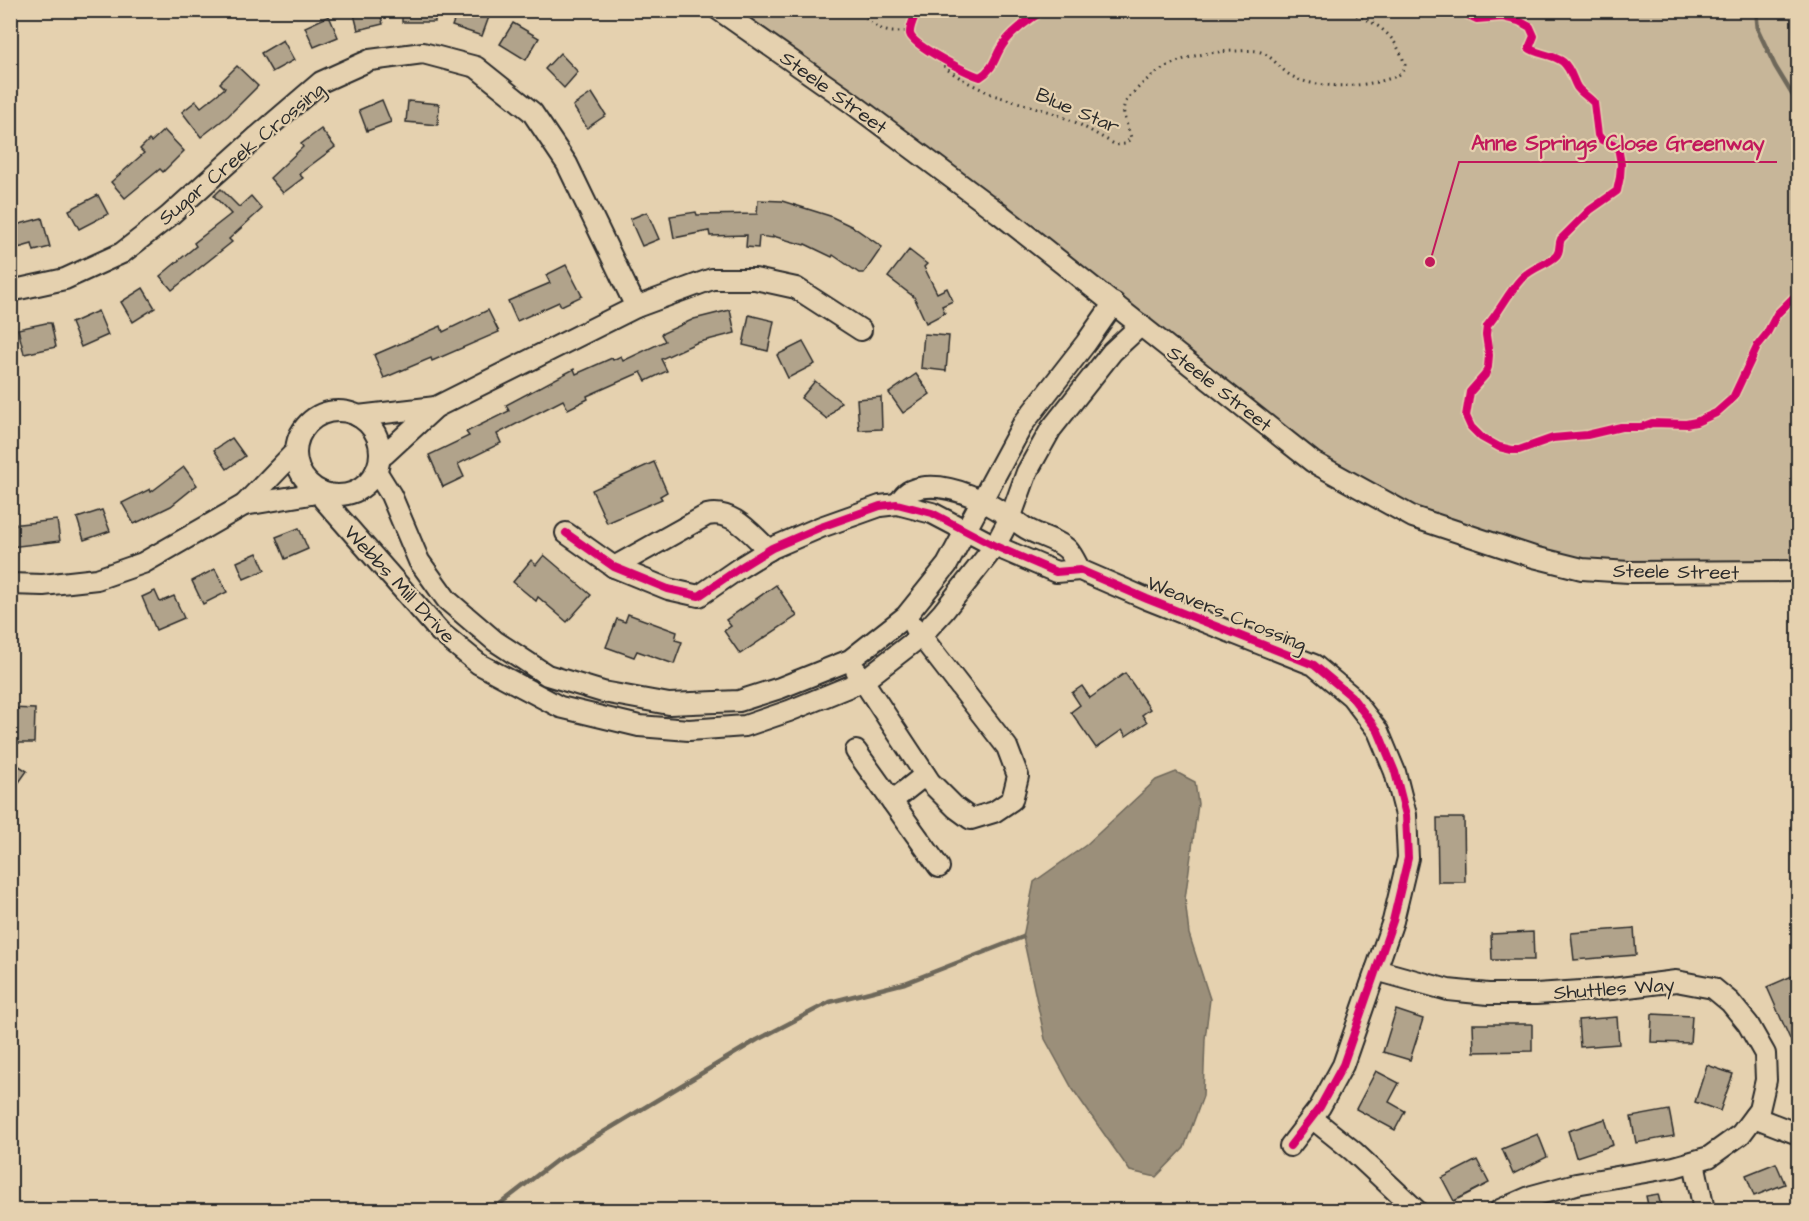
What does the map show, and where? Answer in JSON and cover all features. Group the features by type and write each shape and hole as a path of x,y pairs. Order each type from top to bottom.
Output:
{"street":[{"name":"Steele Street","path":"719,10 849,101 1000,214 1313,462 1413,517 1534,557 1581,569 1629,572 1798,572"},
{"name":"Sugar Creek Crossing","path":"10,291 65,279 122,253 177,209 321,82 370,60 423,53 476,67 532,112 567,164 636,307"},
{"path":"861,330 796,288 756,279 712,279 636,307 436,406 378,464 367,484 356,492 342,496 320,491 304,478 297,465 296,453 299,436 307,424 319,415 339,411 358,416 369,424 376,435 380,448 378,464 419,561 447,600 495,641 547,675 603,692 669,704 740,701 850,660 906,616 947,565 1023,424 1114,303"},
{"name":"Webbs Mill Drive","path":"320,491 324,500 440,632 479,664 560,707 639,726 689,730 745,726 863,681 921,636 944,612 995,546 1011,516 1027,472 1051,429 1112,352 1141,325"},
{"path":"358,416 436,406"},
{"path":"10,584 43,585 98,579 143,563 244,505 291,455 296,453"},
{"path":"566,533 614,567 668,589 699,596 769,550 821,527 880,506 897,504 908,492 926,487 944,487 1011,516 1025,528 1067,548 1080,570"},
{"path":"244,505 320,491"},
{"name":"Weavers Crossing","path":"897,504 932,513 995,546 1056,572 1080,570 1314,665 1352,696 1378,731 1395,772 1406,815 1408,858 1393,921 1342,1065 1320,1107 1290,1146"},
{"path":"614,567 707,515 718,513 733,518 769,550"},
{"path":"850,660 925,775 956,808 971,819 994,812 1012,800 1018,776 1007,747 906,616"},
{"path":"669,704 670,729"},
{"path":"856,751 939,867"},
{"path":"892,801 925,775"},
{"name":"Shuttles Way","path":"1376,970 1448,990 1488,994 1536,994 1676,981 1713,988 1730,1002 1748,1024 1765,1054 1766,1080 1759,1110 1741,1134 1709,1157 1674,1167 1576,1184 1532,1196 1500,1210"},
{"path":"1754,1117 1798,1134"},
{"path":"1312,1118 1353,1151 1416,1210"},
{"path":"1694,1162 1704,1210"}],"path":[{"path":"857,10 880,28 891,32 911,28"},
{"path":"901,25 911,28"},
{"path":"911,28 914,40 960,67"}],"shaded area":[{"path":"719,11 1798,11 1798,571 1629,572 1413,517 1313,462"},
{"path":"1176,772 1195,782 1198,804 1185,899 1189,934 1210,999 1205,1039 1203,1096 1184,1148 1156,1177 1130,1171 1072,1088 1045,1039 1023,937 1034,882 1086,845 1156,780"}],"building":[{"path":"353,10 379,10 383,24 358,30"},
{"path":"402,10 435,10 435,22 402,22"},
{"path":"458,10 479,10 490,14 482,36 452,26"},
{"path":"329,16 338,37 314,47 305,27"},
{"path":"513,23 539,38 526,60 500,44"},
{"path":"283,40 294,60 272,72 261,53"},
{"path":"560,53 578,72 564,88 545,69"},
{"path":"237,66 258,86 228,116 201,137 182,112 196,101 201,107 225,88 220,83"},
{"path":"592,93 606,115 587,128 573,106"},
{"path":"382,100 391,122 367,131 359,110"},
{"path":"408,101 439,104 438,125 406,122"},
{"path":"321,129 335,147 299,174 303,178 283,193 270,178 303,147 301,144"},
{"path":"164,130 184,151 163,172 160,169 125,198 111,182 144,153 140,149 149,140 151,142"},
{"path":"221,189 239,207 251,196 262,209 229,239 232,242 172,290 160,276 196,246 194,243 231,214 214,196"},
{"path":"98,195 108,214 79,229 69,210"},
{"path":"758,200 782,201 830,216 853,227 882,247 864,273 859,273 833,255 832,257 805,244 773,236 773,238 759,236 758,248 746,247 747,235 710,236 709,231 674,238 670,216 696,212 697,215 757,214"},
{"path":"647,212 659,239 642,246 630,219"},
{"path":"42,218 50,247 34,251 32,244 18,248 12,226"},
{"path":"909,250 927,264 924,267 937,293 947,288 953,301 942,306 945,313 926,323 914,297 888,277"},
{"path":"566,265 582,296 561,306 559,302 517,321 508,301 550,283 546,275"},
{"path":"143,288 155,308 133,322 121,302"},
{"path":"488,310 499,332 432,361 431,358 384,378 374,355 441,326 443,332"},
{"path":"730,310 735,333 696,343 661,359 667,371 646,381 641,372 587,396 588,399 568,409 563,400 497,434 501,443 458,464 464,477 443,487 429,455 469,436 466,432 509,411 506,405 574,369 576,374 621,356 623,361 665,341 661,334 694,319"},
{"path":"98,311 108,335 81,347 71,323"},
{"path":"749,315 774,321 768,351 743,345"},
{"path":"51,323 56,347 24,354 18,329"},
{"path":"924,334 949,336 946,371 921,368"},
{"path":"803,342 815,364 788,378 777,355"},
{"path":"916,374 930,394 903,413 889,393"},
{"path":"815,381 841,402 827,419 801,398"},
{"path":"881,397 882,429 859,430 857,399"},
{"path":"232,438 245,456 227,469 214,450"},
{"path":"654,462 667,492 660,496 662,499 607,523 592,490"},
{"path":"184,467 197,485 171,506 134,524 122,503 150,489 151,492"},
{"path":"102,510 110,531 84,540 77,518"},
{"path":"57,520 60,541 10,547 10,525"},
{"path":"299,528 308,549 285,559 276,537"},
{"path":"257,553 265,570 244,579 237,562"},
{"path":"544,555 591,595 567,622 538,597 536,601 513,582 531,560 536,565"},
{"path":"215,569 227,592 203,604 192,581"},
{"path":"776,585 797,616 740,654 724,631 731,626 726,620"},
{"path":"155,591 160,602 174,596 184,618 156,630 142,597"},
{"path":"628,614 677,632 675,640 682,642 674,664 637,651 634,657 606,647 617,619 625,622"},
{"path":"1125,673 1150,709 1142,715 1147,722 1126,736 1122,730 1096,748 1071,712 1080,705 1072,693 1082,686 1090,698"},
{"path":"10,708 35,709 34,743 10,743"},
{"path":"10,760 27,771 10,795"},
{"path":"1437,818 1464,818 1465,882 1438,882"},
{"path":"1634,928 1636,955 1574,960 1571,933"},
{"path":"1533,932 1534,960 1492,960 1491,934"},
{"path":"1792,976 1798,990 1798,1057 1767,987"},
{"path":"1396,1010 1423,1019 1410,1060 1383,1052"},
{"path":"1652,1014 1692,1016 1690,1043 1651,1042"},
{"path":"1617,1017 1619,1044 1580,1047 1578,1020"},
{"path":"1473,1024 1532,1024 1532,1051 1474,1052"},
{"path":"1707,1065 1733,1074 1720,1111 1695,1102"},
{"path":"1376,1071 1399,1083 1389,1102 1405,1111 1395,1130 1356,1109"},
{"path":"1669,1110 1674,1136 1636,1143 1631,1117"},
{"path":"1605,1119 1613,1145 1576,1157 1568,1131"},
{"path":"1538,1134 1547,1157 1513,1174 1502,1149"},
{"path":"1477,1160 1489,1183 1454,1201 1442,1178"},
{"path":"1776,1163 1785,1184 1754,1196 1746,1175"},
{"path":"1658,1194 1662,1210 1649,1210 1646,1196"}],"waterway":[{"path":"1756,10 1758,30 1775,66 1798,104"},
{"path":"492,1210 557,1160 757,1040 830,1002 905,983 1023,937"}],"cycle path":[{"path":"917,10 910,31 913,39 942,58 980,77 989,69 1008,38 1044,10"},
{"path":"1457,10 1477,19 1503,17 1519,21 1530,27 1534,36 1529,48 1559,59 1566,65 1577,87 1594,103 1598,135 1602,140 1618,147 1621,164 1617,191 1590,210 1561,239 1556,256 1521,279 1487,326 1488,367 1485,375 1470,392 1466,416 1471,427 1481,437 1499,447 1519,450 1553,438 1587,435 1621,427 1641,427 1652,423 1686,424 1716,413 1733,398 1758,345 1777,314 1798,293"},
{"path":"566,533 614,567 668,589 699,596 772,548 821,527 880,506 897,504 932,513 995,546 1056,572 1080,570 1314,665 1351,696 1378,731 1395,772 1406,815 1408,858 1393,921 1343,1065 1320,1107 1290,1146"}],"place":[{"name":"Anne Springs Close Greenway","path":"1430,262"}]}
